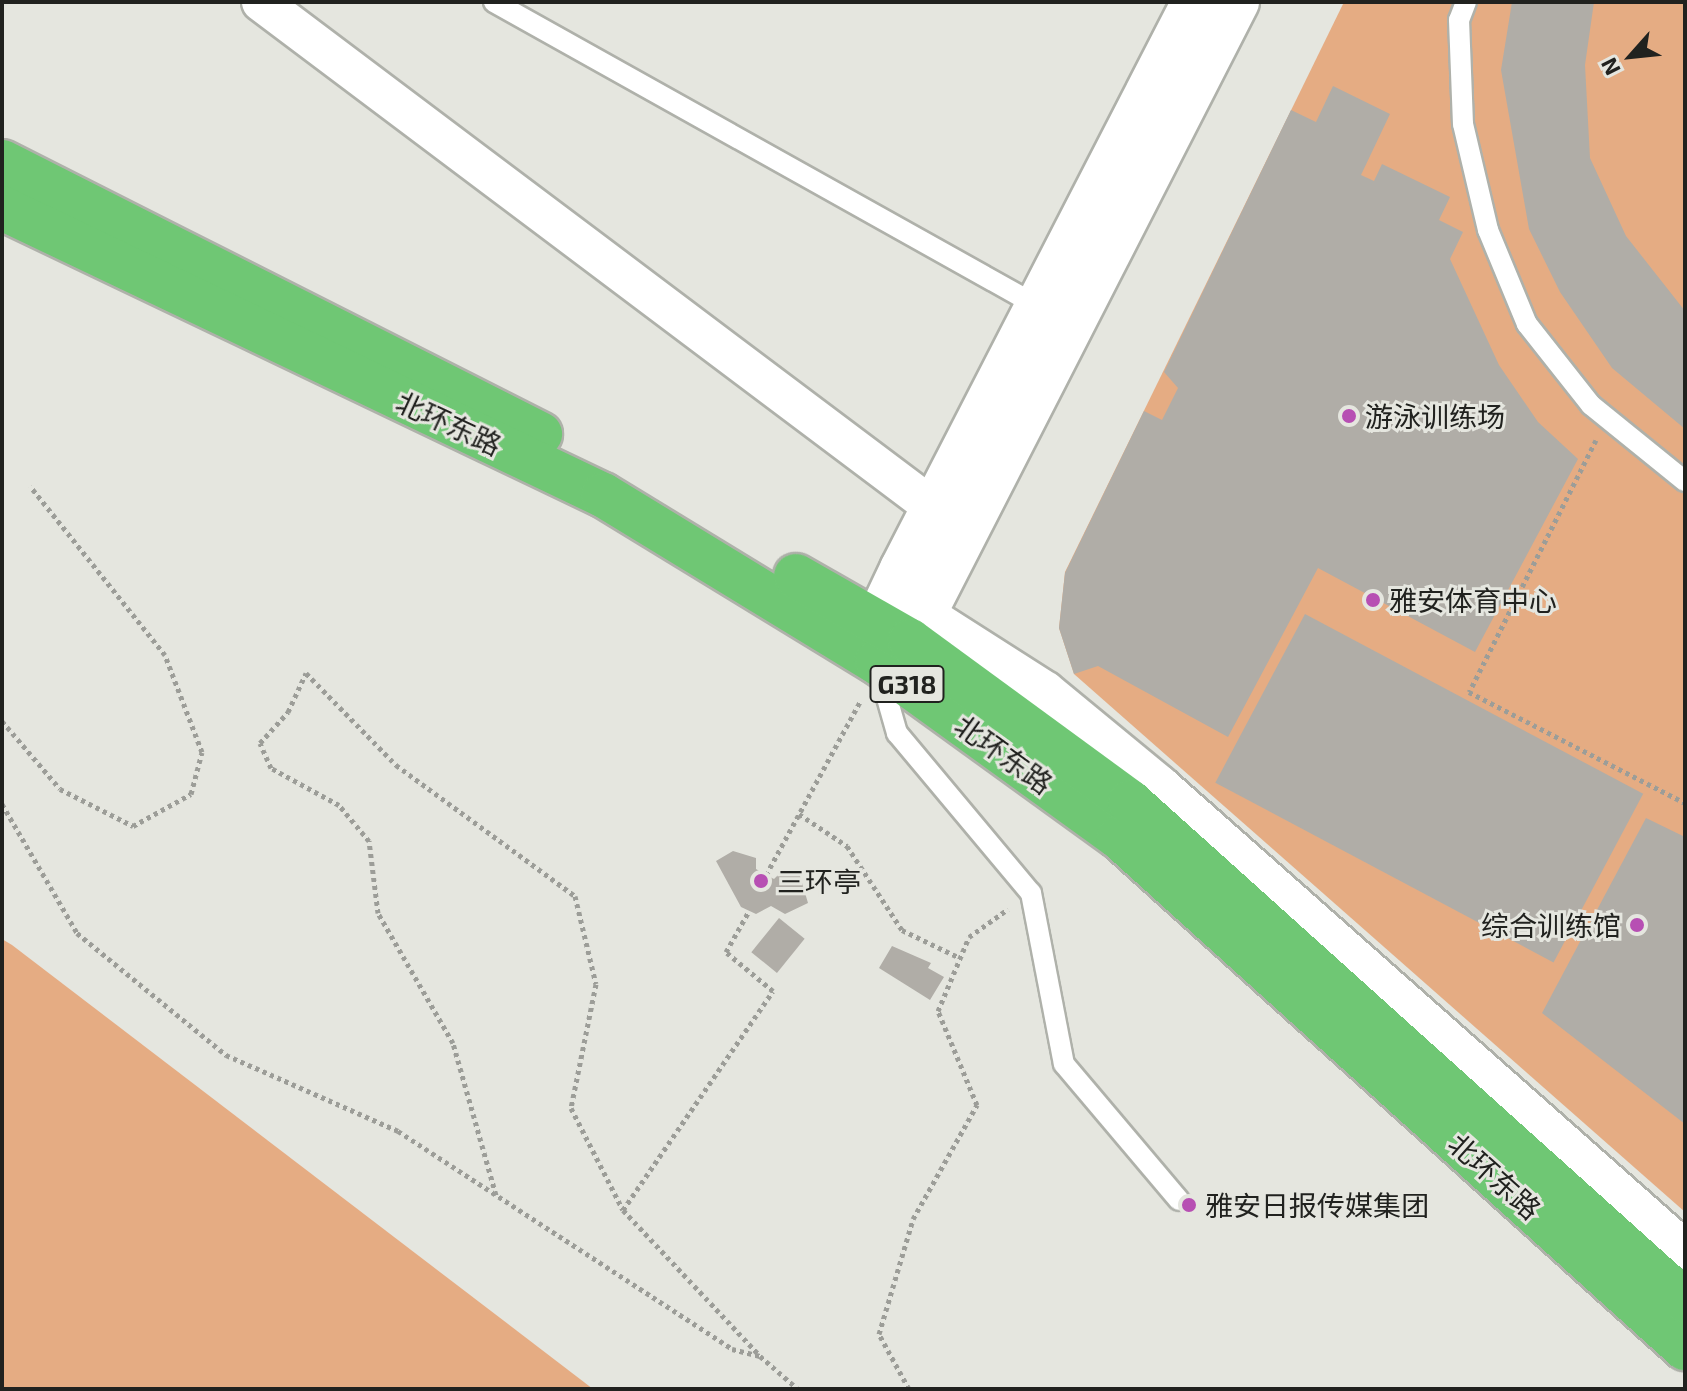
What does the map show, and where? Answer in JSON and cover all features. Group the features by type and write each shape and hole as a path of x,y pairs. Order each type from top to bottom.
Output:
{"highway":[{"name":"北环东路","path":"2,162 621,475 897,635 1130,802 1685,1301"},
{"name":"北环东路","path":"2,208 897,635 1685,1348"}],"street":[{"path":"261,2 934,508"},
{"path":"897,635 934,508 1194,2"},
{"path":"897,635 1237,2"},
{"path":"897,635 1046,691 1160,785 1685,1250"}],"lane":[{"path":"494,2 1038,306"},
{"path":"1466,2 1459,20 1463,124 1488,230 1527,324 1607,418 1685,481"},
{"path":"897,635 897,733 1031,893 1064,1064 1179,1200"}],"path":[{"path":"1607,418 1469,692 1685,803"},
{"path":"2,721 60,789 133,826 191,794 202,752 165,655 30,486"},
{"path":"496,1195 453,1043 378,913 369,841 339,805 271,768 260,743 288,712 306,673 396,765 575,896 596,984 571,1108 623,1210 760,1356 798,1389"},
{"path":"766,875 860,702"},
{"path":"2,804 77,933 226,1055 398,1131 732,1349 760,1356"},
{"path":"799,814 847,846 902,930 960,958"},
{"path":"909,1389 879,1334 913,1219 977,1105 938,1011 969,937 1031,893"},
{"path":"623,1210 773,991 726,952 749,911"}],"shaded area":[{"name":"雅安体育中心","path":"1344,2 1685,2 1685,1212 1074,674 1059,628 1065,572"},
{"path":"2,939 12,945 593,1389 2,1389"}],"building":[{"path":"1512,2 1594,2 1585,65 1590,158 1626,236 1685,311 1685,429 1612,368 1560,292 1529,229 1501,70"},
{"name":"游泳训练场","path":"1333,86 1390,114 1361,175 1374,181 1382,164 1450,197 1439,220 1463,232 1450,259 1499,365 1538,422 1578,459 1475,652 1318,568 1228,737 1098,666 1074,674 1059,628 1065,573 1144,411 1162,420 1178,388 1164,372 1291,110 1316,122"},
{"path":"1305,614 1643,794 1553,962 1215,783"},
{"name":"综合训练馆","path":"1646,818 1685,837 1685,1124 1542,1013"},
{"name":"三环亭","path":"733,851 756,858 756,869 774,879 783,870 800,876 808,903 785,914 771,906 756,914 741,907 716,861"},
{"path":"779,918 805,939 777,973 751,952"},
{"path":"892,946 931,963 928,968 944,977 930,1000 879,968"}],"place":[{"name":"游泳训练场","path":"1349,416"},
{"name":"雅安体育中心","path":"1373,600"},
{"name":"三环亭","path":"761,881"},
{"name":"综合训练馆","path":"1637,925"},
{"name":"雅安日报传媒集团","path":"1189,1205"}]}
